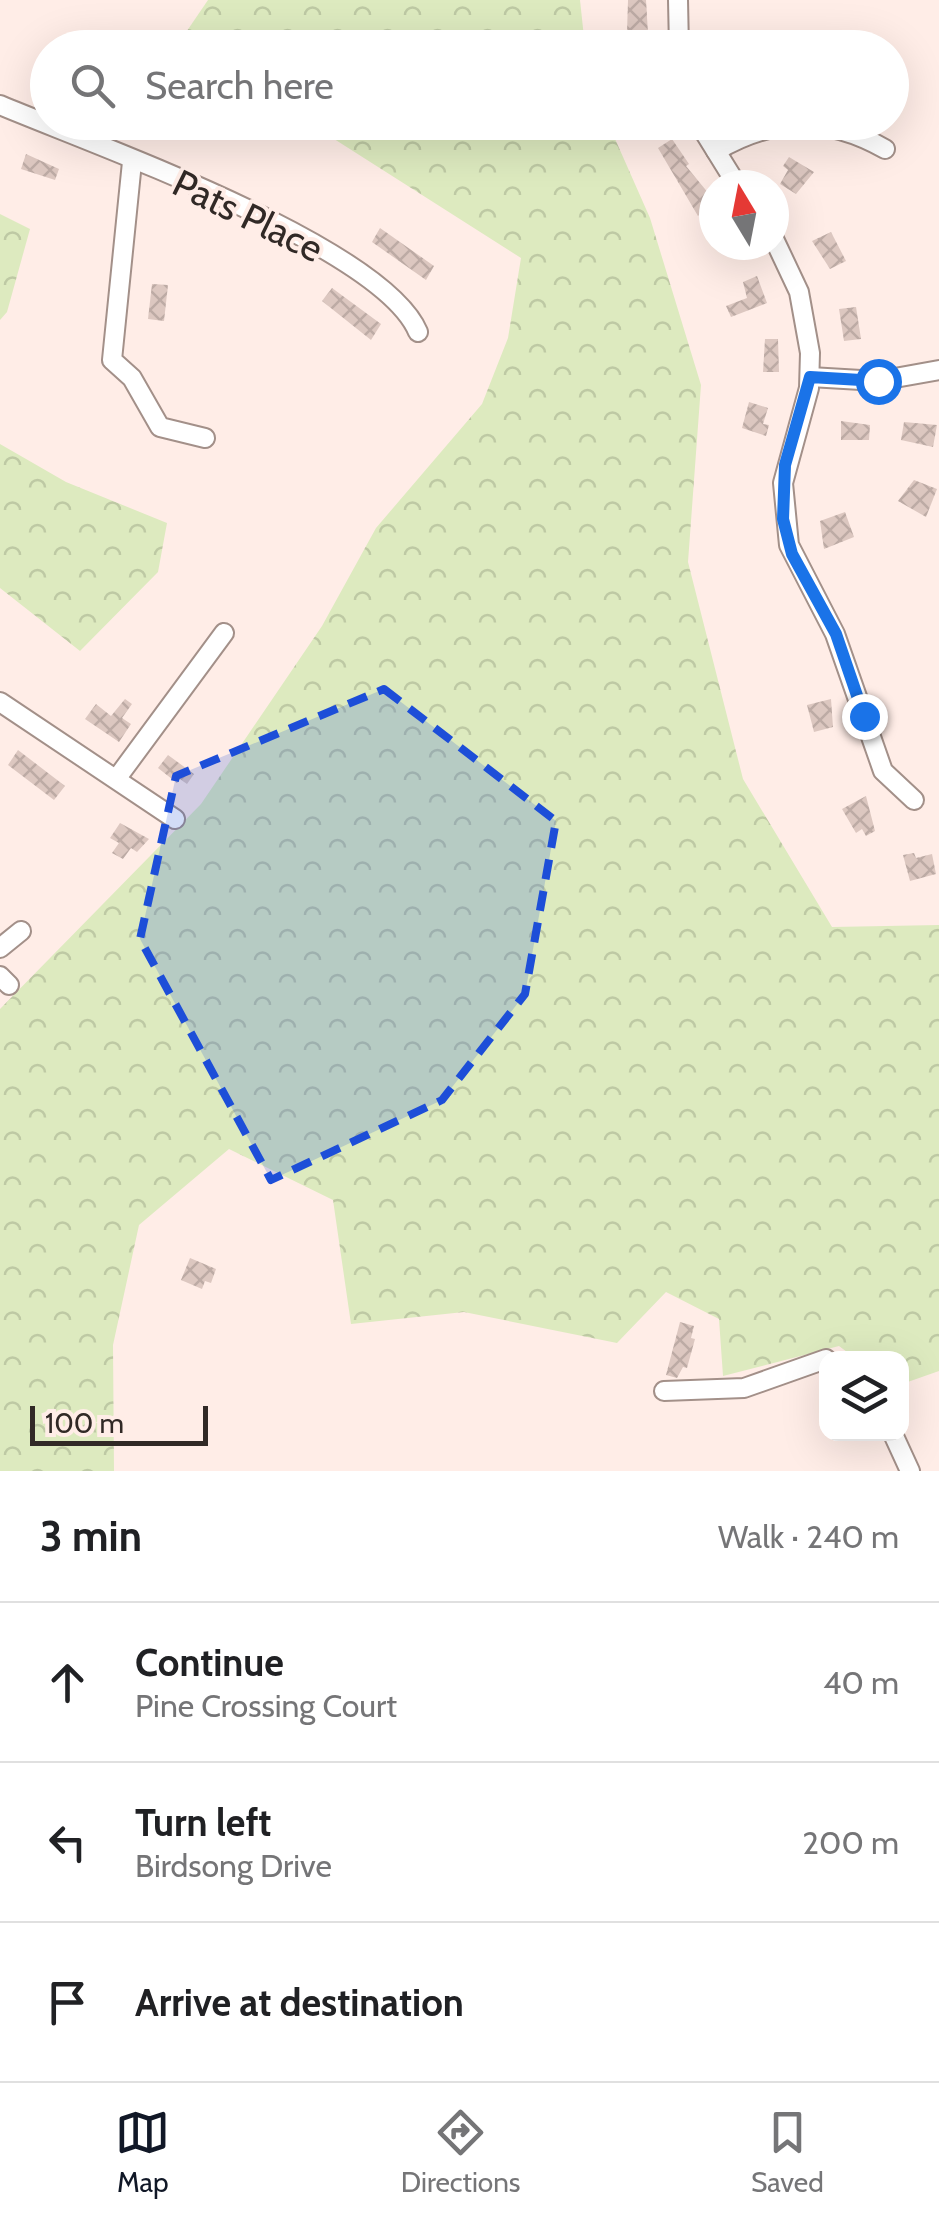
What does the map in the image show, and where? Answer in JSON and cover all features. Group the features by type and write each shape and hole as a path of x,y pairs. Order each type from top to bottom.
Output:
{"street":[{"path":"678,0 679,30"},
{"name":"Pats Place","path":"0,105 30,118"},
{"name":"Pats Place","path":"81,140 275,225 347,264 400,301 418,332"},
{"path":"709,140 728,170"},
{"path":"716,151 737,140"},
{"path":"865,140 885,149"},
{"path":"132,162 112,360 132,378 160,427 206,438"},
{"path":"784,260 799,292 810,377 784,473 786,532 792,554 836,634 883,771 914,800"},
{"path":"810,377 878,381 939,370"},
{"path":"117,778 224,634"},
{"path":"0,702 175,819"},
{"path":"0,948 21,931"},
{"path":"664,1390 744,1388 819,1361"},
{"path":"896,1441 910,1471"}],"highlighted area":[{"path":"384,689 556,821 525,994 442,1100 271,1180 140,939 176,776"}],"green space":[{"path":"208,0 580,0 583,30 188,30"},
{"path":"336,140 616,140 650,218 701,385 688,562 743,779 832,927 939,925 939,1371 909,1382 909,1351 846,1351 839,1346 723,1376 719,1319 666,1292 617,1343 464,1312 351,1324 333,1200 229,1149 139,1225 113,1345 114,1471 0,1471 0,1009 201,804 322,626 376,528 482,404 508,338 521,258"},
{"path":"0,214 30,229 7,312 0,320"},
{"path":"0,444 66,482 167,523 158,572 80,651 0,588"}],"building":[{"path":"628,0 646,0 648,30 627,30"},
{"path":"670,140 699,182 698,216 658,148"},
{"path":"26,154 59,169 55,180 21,169"},
{"path":"789,157 814,172 796,194 789,190 789,170 783,166"},
{"path":"380,228 434,266 426,280 372,242"},
{"path":"831,232 846,261 830,269 812,241"},
{"path":"757,276 767,303 731,317 726,306 747,298 743,282"},
{"path":"152,284 168,285 164,321 148,319"},
{"path":"332,288 381,324 371,340 322,301"},
{"path":"856,307 861,339 844,341 839,309"},
{"path":"765,339 778,339 779,372 763,372"},
{"path":"749,402 768,408 763,424 769,425 766,436 742,428"},
{"path":"841,421 870,425 869,440 841,440"},
{"path":"904,422 937,425 933,447 901,440"},
{"path":"914,480 937,489 926,517 898,501"},
{"path":"845,512 854,537 824,549 820,521"},
{"path":"125,699 132,704 122,718 131,724 119,742 85,719 96,704 111,716"},
{"path":"831,699 833,727 814,732 807,705"},
{"path":"18,750 65,786 54,800 8,765"},
{"path":"168,755 194,774 187,784 180,779 177,783 158,768"},
{"path":"866,796 875,831 866,836 862,829 856,833 842,809"},
{"path":"120,823 149,839 137,852 131,848 123,859 112,853 119,843 110,838"},
{"path":"914,853 916,858 932,854 936,874 910,881 903,855"},
{"path":"190,1258 216,1269 211,1283 205,1281 202,1289 181,1280"},
{"path":"680,1322 694,1326 691,1338 695,1339 687,1368 683,1367 677,1378 666,1375"}],"route":[{"path":"864,716 836,634 792,554 783,519 782,494 785,465 810,377 878,381"}]}
